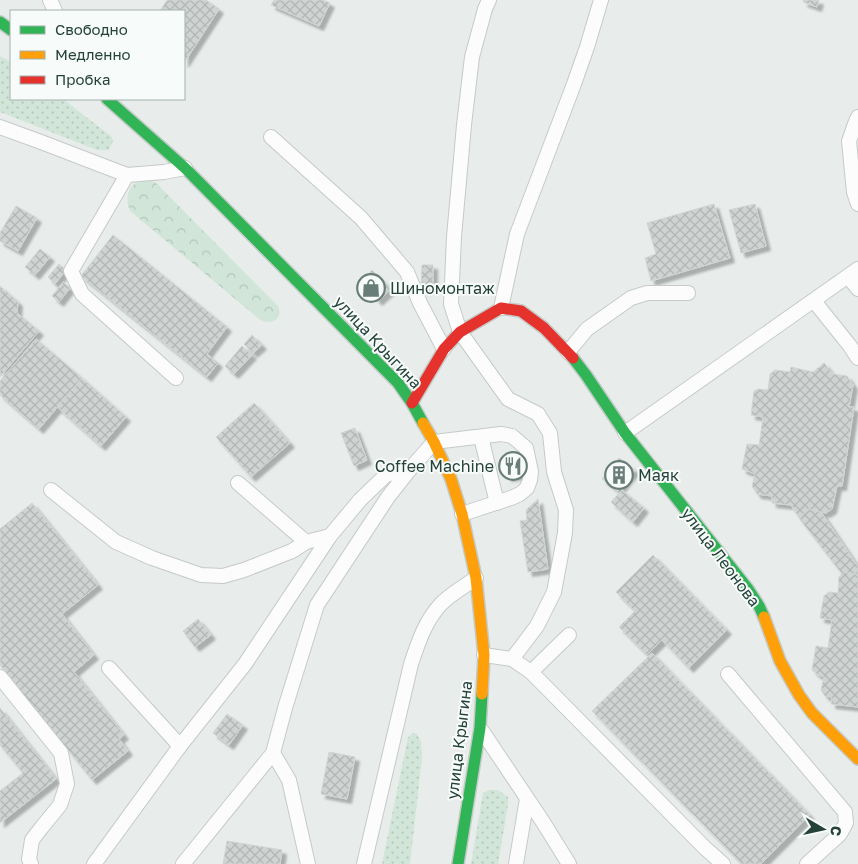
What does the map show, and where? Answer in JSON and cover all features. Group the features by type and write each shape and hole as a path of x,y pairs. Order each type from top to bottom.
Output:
{"main road":[{"name":"улица Крыгина","path":"108,100 185,168 398,383 412,403 434,442 451,478 462,514 476,578 484,655 480,728 458,864"},
{"path":"412,403 444,349 460,332 501,308"},
{"name":"улица Леонова","path":"501,308 521,311 544,328 568,352 625,433 748,589 767,622 780,661 799,695 812,713 858,759"}],"lane":[{"path":"489,0 472,57 454,237 451,304 460,332 508,399 538,414 550,434 554,472 566,510 565,533 554,592 537,626 512,659"},
{"path":"501,308 517,234 574,84 601,0"},
{"path":"858,117 849,141 854,192 858,204"},
{"path":"0,127 127,176 185,168"},
{"path":"272,136 361,218 407,272 444,349"},
{"path":"127,176 71,271 82,294 176,378"},
{"path":"625,433 853,272 858,289"},
{"path":"568,352 587,329 630,298 648,293 688,293"},
{"path":"814,301 858,358"},
{"path":"183,864 274,753 285,708 317,605 388,497 434,442 501,434 512,436 526,448 531,472 526,488 520,494 462,514"},
{"path":"481,437 497,503"},
{"path":"94,864 180,746 245,664 330,536 360,500 386,475 411,468"},
{"path":"238,483 306,542"},
{"path":"51,490 116,542 152,558 201,574 223,576 244,570 292,551 306,542 330,536"},
{"path":"364,864 411,664 419,640 427,623 441,604 476,578"},
{"path":"531,672 569,635"},
{"path":"484,655 512,659 531,672 723,864"},
{"path":"109,668 180,746"},
{"path":"728,674 845,812 846,823 840,834 807,864"},
{"path":"0,677 60,753 68,784 60,805 32,840 28,859 31,864"},
{"path":"480,728 569,864"},
{"path":"274,753 289,780 308,864"},
{"path":"516,864 527,799"},
{"path":"705,848 707,864"}],"green space":[{"path":"0,56 10,61 10,100 64,100 112,137 113,141 109,150 97,150 0,112"},
{"path":"150,180 156,183 278,306 278,318 272,322 259,319 130,211 128,207 128,193 130,189 136,183"},
{"path":"413,733 417,734 421,742 422,758 410,864 382,864 408,737"},
{"path":"489,790 498,790 508,797 498,864 471,864 483,793"}],"building":[{"path":"167,0 206,0 219,9 185,61 185,10 161,10"},
{"path":"274,0 323,0 330,3 319,26 271,5"},
{"path":"804,0 819,0 817,7 803,2"},
{"path":"714,204 730,258 651,281 645,258 656,254 647,223"},
{"path":"755,204 766,246 741,253 729,210"},
{"path":"16,206 37,218 18,251 0,241 0,233"},
{"path":"113,235 227,327 207,354 218,363 207,377 81,276"},
{"path":"40,249 50,257 35,275 25,267"},
{"path":"59,264 66,270 55,284 48,277"},
{"path":"422,265 433,265 433,289 421,289"},
{"path":"372,270 391,289 378,301 360,282"},
{"path":"63,282 70,288 59,302 52,296"},
{"path":"0,286 18,302 17,313 39,331 0,377"},
{"path":"252,335 262,345 253,353 244,344"},
{"path":"36,339 82,378 39,429 0,395 0,381"},
{"path":"242,346 252,355 234,374 225,366"},
{"path":"824,363 833,374 847,376 853,385 849,407 854,407 842,486 837,486 832,509 826,513 808,509 799,518 791,505 772,503 772,496 757,494 752,486 755,474 742,469 747,444 759,445 760,439 763,417 751,415 754,391 758,389 768,390 770,374 775,370 790,372 791,367 813,372"},
{"path":"82,378 126,417 101,446 57,407"},
{"path":"254,403 290,443 251,477 216,437"},
{"path":"355,428 367,460 354,466 341,433"},
{"path":"518,457 521,475 507,477 505,459"},
{"name":"Маяк","path":"619,458 635,470 618,491 602,479"},
{"path":"622,490 644,508 633,522 611,502"},
{"path":"538,499 548,569 528,572 520,521 527,520 526,510"},
{"path":"32,503 98,585 62,614 94,655 74,672 124,735 119,739 128,751 92,780 0,665 0,529"},
{"path":"808,509 821,512 858,567 858,575 844,572 842,574 799,518"},
{"path":"653,555 727,630 689,668 662,640 647,655 619,627 635,611 616,592"},
{"path":"844,572 858,575 858,707 831,704 832,697 825,696 821,690 824,677 812,670 816,646 828,648 832,620 820,618 824,596 829,592 838,593 839,577"},
{"path":"198,619 211,635 195,647 183,631"},
{"path":"652,653 810,815 761,864 742,864 592,711"},
{"path":"0,708 56,779 0,823 0,791 23,773 0,745"},
{"path":"227,714 243,725 229,745 213,733"},
{"path":"329,752 355,757 347,799 321,794"},
{"path":"227,841 282,850 280,864 223,864"}],"traffic: fast":[{"path":"0,22 10,29"},
{"path":"108,100 185,168 398,383 423,423"},
{"path":"573,358 625,433 748,589 764,617"},
{"path":"458,864 480,728 482,694"}],"traffic: slow":[{"path":"423,423 451,479 462,514 476,578 484,655 482,694"},
{"path":"764,617 780,661 799,695 812,713 858,759"}],"traffic: jam":[{"path":"412,403 444,349 460,332 501,308 521,311 544,328 573,358"}],"place":[{"name":"Шиномонтаж","path":"371,288"},
{"name":"Coffee Machine","path":"513,466"},
{"name":"Маяк","path":"619,475"}]}
